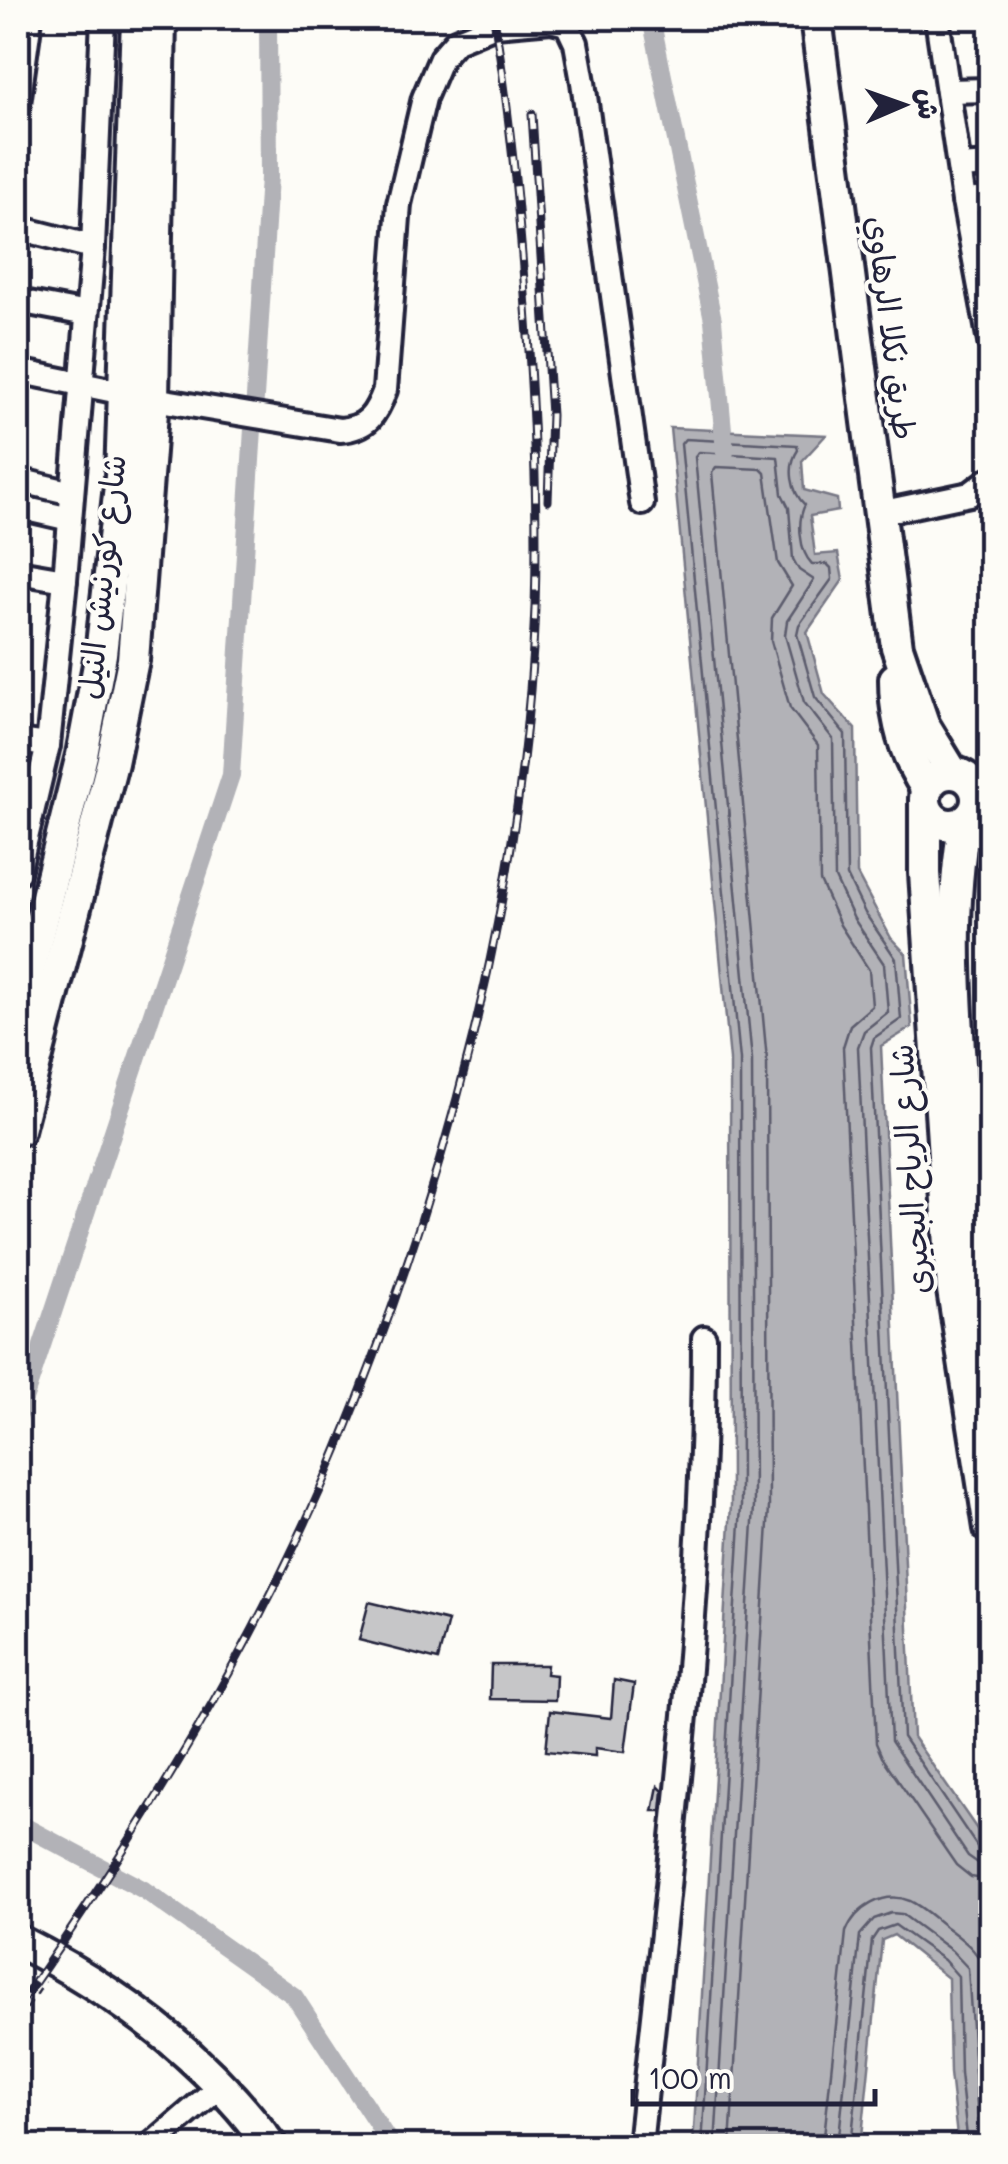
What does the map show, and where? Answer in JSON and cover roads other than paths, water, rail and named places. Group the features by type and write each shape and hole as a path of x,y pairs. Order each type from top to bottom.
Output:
{"main road":[{"name":"شارع كورنيش النيل","path":"18,1130 124,712 136,625 137,18"},
{"name":"شارع كورنيش النيل","path":"18,1014 92,705 121,478 139,396 160,18"},
{"name":"طريق نكلا الرهاوي","path":"816,18 897,646 895,689 899,722 907,752 953,785"},
{"path":"953,785 936,820 955,825 976,816"},
{"name":"شارع الرياح البحيرى","path":"990,1384 971,1239 953,953 940,873 976,816 978,796 953,785 940,873 953,1290 990,1528"},
{"path":"18,1941 188,2056 271,2146"},
{"path":"18,1963 106,2002 207,2096 248,2146"}],"street":[{"path":"18,872 48,744 65,580 92,247 103,18"},
{"path":"937,18 990,342"},
{"path":"18,375 340,430 359,428 376,414 385,390 398,204 424,98 441,58 470,32 495,25 551,20 566,24 576,43 642,503"},
{"path":"18,104 25,24"},
{"path":"948,90 990,90"},
{"path":"960,167 990,165"},
{"path":"964,200 990,198"},
{"path":"18,228 92,247"},
{"path":"18,301 87,314"},
{"path":"880,513 970,494 990,479"},
{"path":"18,480 72,492"},
{"path":"18,507 70,519"},
{"path":"18,572 65,580"},
{"path":"18,741 48,744"},
{"path":"640,2146 696,1578 704,1338"},
{"path":"150,2146 207,2096"}],"water":[{"path":"670,428 826,435 802,461 804,490 837,499 838,511 810,516 815,555 838,553 843,580 807,632 824,694 855,729 857,874 891,938 906,954 912,1027 881,1046 913,1737 990,1848 990,2146 958,2146 950,2073 948,1978 894,1935 882,1940 861,2146 693,2146 731,1505 730,1060"}],"waterway":[{"path":"18,1418 231,775 269,177 268,18"},
{"path":"651,18 713,320 725,452"},
{"path":"18,1823 144,1890 294,1996 392,2146"}],"railway":[{"path":"18,2007 108,1874 193,1736 271,1595 306,1522 377,1348 413,1246 473,1036 515,822 528,715 536,572 524,284 510,132 494,18"},
{"path":"532,114 551,415 548,501"}]}
